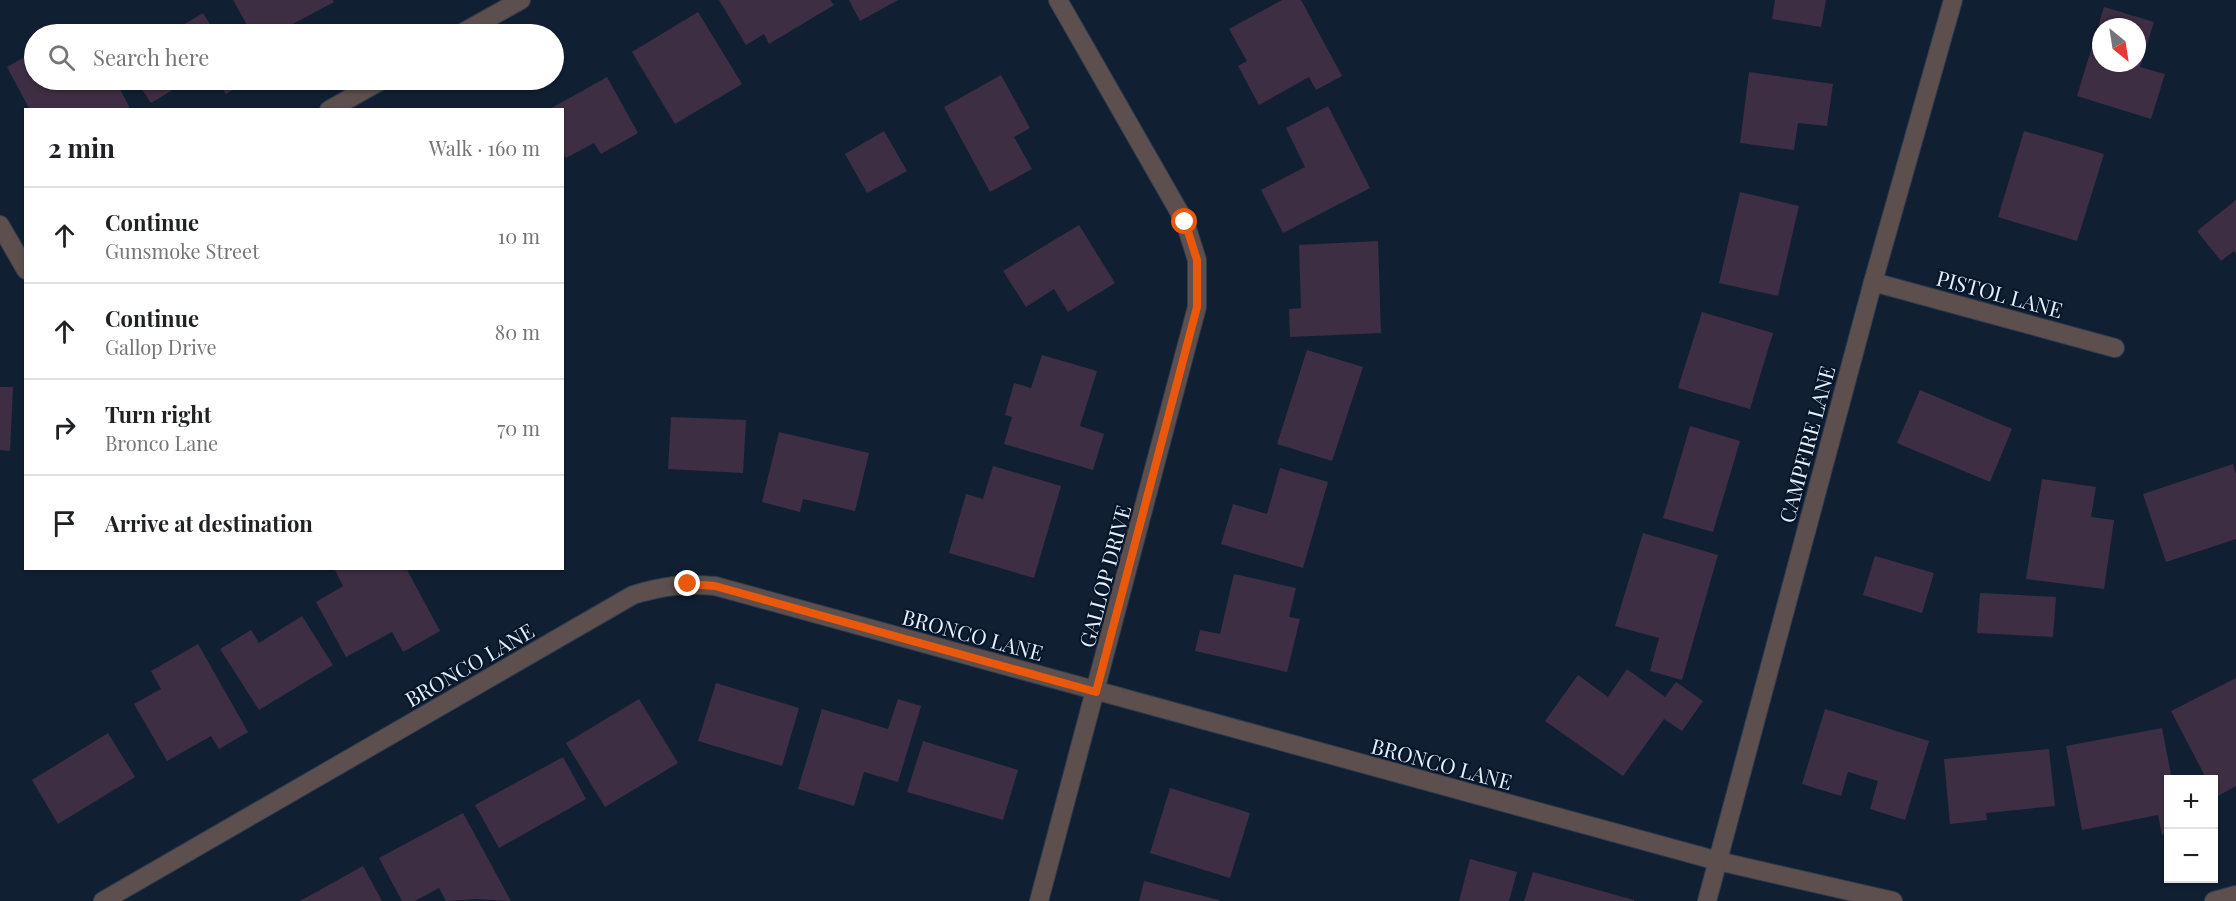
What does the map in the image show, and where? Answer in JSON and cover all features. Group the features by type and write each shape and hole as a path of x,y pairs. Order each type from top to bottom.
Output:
{"street":[{"path":"478,24 521,0"},
{"name":"GALLOP DRIVE","path":"1039,901 1197,307 1197,260 1185,222 1058,0"},
{"name":"CAMPFIRE LANE","path":"1707,901 1873,282 1953,0"},
{"path":"333,108 364,90"},
{"path":"0,225 24,267"},
{"name":"PISTOL LANE","path":"1873,282 2115,348"},
{"name":"BRONCO LANE","path":"103,901 633,595 660,587 688,584 715,586 1718,861 1893,901"},
{"path":"2214,901 2236,895"}],"building":[{"path":"233,0 333,0 334,2 293,24 246,24"},
{"path":"719,0 830,0 834,5 769,44 764,34 746,45"},
{"path":"849,0 898,0 860,21"},
{"path":"1282,0 1301,0 1342,76 1316,90 1309,77 1259,105 1238,66 1247,61 1229,29"},
{"path":"1775,0 1826,0 1821,27 1772,19"},
{"path":"2104,7 2141,18 2101,18"},
{"path":"698,12 742,84 675,124 632,52"},
{"path":"203,13 210,24 185,24"},
{"path":"2146,20 2154,22 2146,48"},
{"path":"2092,47 2092,72 2146,72 2146,69 2165,74 2151,119 2077,96"},
{"path":"24,58 24,90 120,90 130,108 29,108 7,67"},
{"path":"1749,72 1833,84 1827,126 1798,123 1794,150 1740,143"},
{"path":"1001,75 1030,128 1014,137 1032,169 990,192 944,107"},
{"path":"607,77 638,133 601,154 594,143 566,158 564,155 564,108 552,108"},
{"path":"143,90 172,90 151,103"},
{"path":"1328,106 1370,188 1283,233 1261,190 1305,167 1286,128"},
{"path":"884,131 907,171 867,193 845,154"},
{"path":"2024,131 2104,154 2077,241 1998,217"},
{"path":"1740,192 1799,206 1778,296 1719,283"},
{"path":"2236,200 2236,254 2234,251 2221,261 2197,231"},
{"path":"1079,225 1115,283 1068,312 1054,289 1026,307 1003,271"},
{"path":"1378,241 1381,333 1290,337 1289,309 1301,308 1299,245"},
{"path":"1702,312 1773,333 1750,409 1678,388"},
{"path":"1307,350 1363,367 1332,461 1277,444"},
{"path":"1042,355 1097,371 1080,426 1104,434 1093,470 1004,444 1012,417 1005,415 1014,383 1031,388"},
{"path":"0,387 13,387 10,451 0,450"},
{"path":"1920,390 2012,429 1990,482 1897,443"},
{"path":"671,417 746,420 743,473 668,469"},
{"path":"1690,426 1740,441 1713,532 1663,518"},
{"path":"779,432 869,453 855,511 803,499 800,512 762,502"},
{"path":"2233,464 2236,474 2236,539 2166,562 2143,494"},
{"path":"993,466 1061,486 1034,578 949,553 966,494 983,499"},
{"path":"1280,468 1328,482 1303,568 1221,544 1233,504 1267,514"},
{"path":"2042,479 2096,487 2091,517 2114,520 2104,589 2026,579"},
{"path":"1643,533 1718,555 1682,680 1650,671 1659,638 1615,626"},
{"path":"1875,556 1934,573 1922,613 1863,595"},
{"path":"335,570 407,570 440,631 403,652 392,632 346,657 316,602 343,586"},
{"path":"1234,574 1296,588 1289,617 1300,619 1287,672 1195,651 1200,630 1220,634"},
{"path":"1980,593 2056,597 2053,637 1977,633"},
{"path":"302,616 333,665 259,710 220,649 251,630 259,643"},
{"path":"198,644 248,732 219,749 211,736 167,761 134,704 161,689 151,671"},
{"path":"1627,669 1665,697 1676,682 1703,701 1682,731 1664,719 1623,776 1545,721 1578,675 1608,697"},
{"path":"2236,678 2236,786 2218,796 2218,775 2204,775 2171,711"},
{"path":"716,683 799,708 782,766 698,741"},
{"path":"639,699 678,763 605,807 566,743"},
{"path":"898,699 921,706 898,782 864,772 854,806 798,789 822,709 888,729"},
{"path":"1825,709 1929,741 1905,820 1870,809 1878,781 1848,772 1841,796 1802,784"},
{"path":"2162,728 2171,775 2164,775 2164,834 2162,835 2158,815 2082,830 2066,746"},
{"path":"108,733 135,777 58,824 32,780"},
{"path":"923,741 1018,770 1003,820 907,792"},
{"path":"2049,749 2055,806 1986,813 1987,820 1950,824 1944,759"},
{"path":"563,757 586,799 499,848 475,805"},
{"path":"1170,788 1250,813 1230,878 1150,853"},
{"path":"463,813 511,901 477,899 446,901 439,888 415,901 402,901 379,858"},
{"path":"1470,859 1517,872 1509,901 1459,901"},
{"path":"363,866 382,901 300,901"},
{"path":"1533,872 1634,900 1634,901 1524,901"},
{"path":"1144,881 1219,900 1219,901 1139,901"}],"route":[{"path":"688,584 715,586 1096,692 1197,307 1197,260 1185,222"}]}
